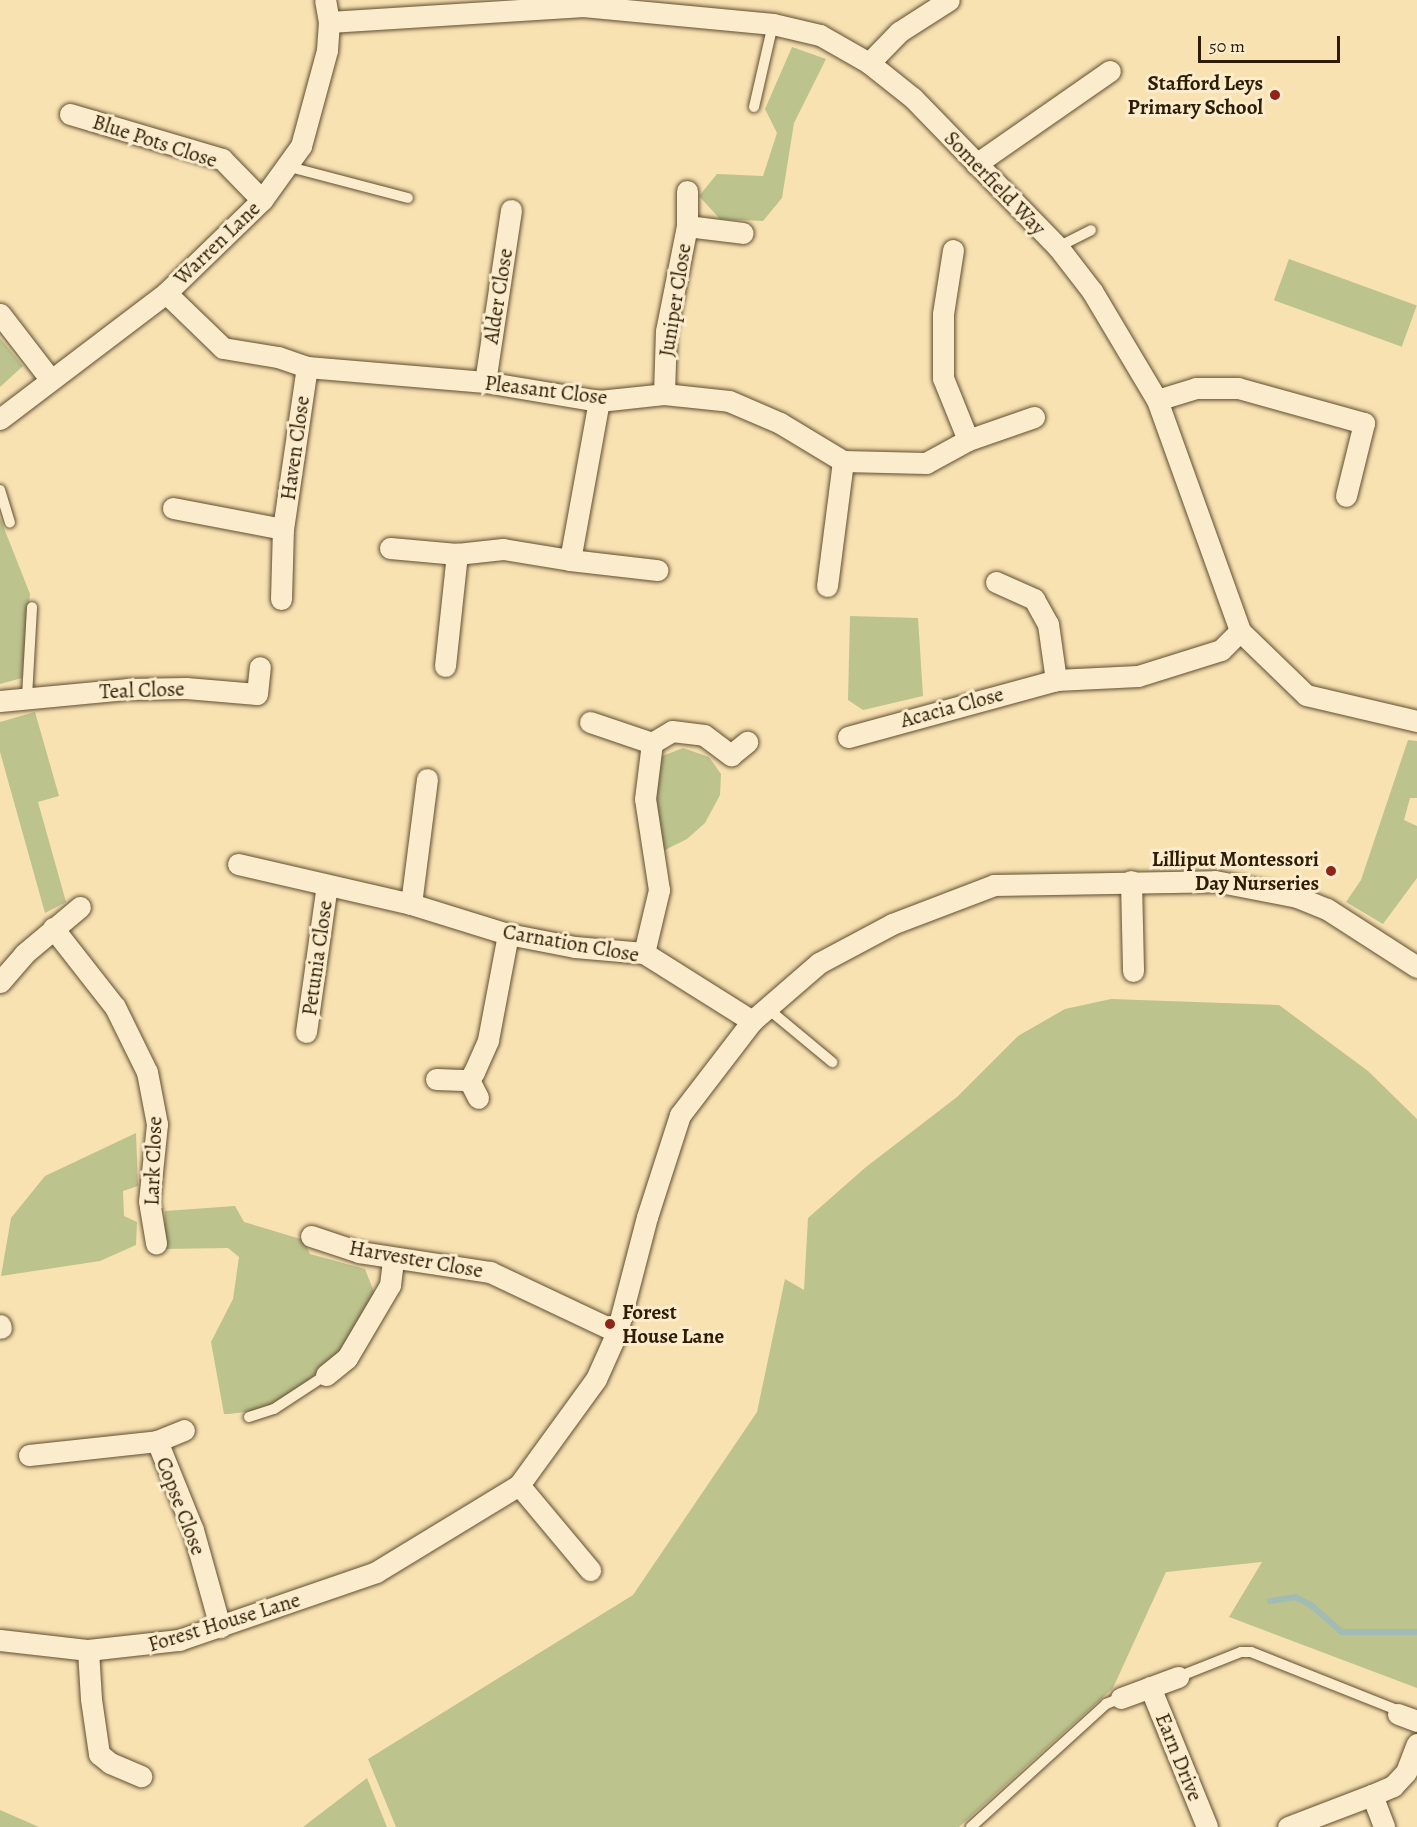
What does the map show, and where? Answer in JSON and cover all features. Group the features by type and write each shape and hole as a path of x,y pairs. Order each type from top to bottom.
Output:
{"street":[{"name":"Warren Lane","path":"0,419 50,379 122,329 166,293 262,200 301,146 320,85 329,22 325,0"},
{"path":"869,63 899,32 949,0"},
{"name":"Somerfield Way","path":"329,22 583,3 773,24 820,35 869,63 913,98 1058,247 1092,291 1157,400 1240,631 1306,695 1417,721"},
{"path":"976,164 1110,71"},
{"name":"Blue Pots Close","path":"70,114 222,159 262,200"},
{"path":"687,191 687,226"},
{"name":"Alder Close","path":"485,382 511,210"},
{"name":"Juniper Close","path":"664,394 666,331 687,226 743,233"},
{"path":"953,250 943,314 943,378 968,440"},
{"name":"Pleasant Close","path":"166,293 223,348 278,357 307,367 485,382 599,401 664,394 729,401 780,423 843,461 926,463 968,440 1034,417"},
{"path":"0,314 50,379"},
{"name":"Haven Close","path":"281,599 283,529 307,367"},
{"path":"1157,400 1196,388 1238,388 1364,423 1346,496"},
{"path":"570,560 599,401"},
{"path":"827,586 843,461"},
{"name":"Haven Close","path":"173,508 283,529"},
{"path":"390,548 457,554 503,549 570,560 657,570"},
{"path":"445,666 457,554"},
{"path":"996,582 1034,599 1048,624 1056,680"},
{"name":"Acacia Close","path":"848,737 1056,680 1138,676 1221,650 1240,631"},
{"name":"Teal Close","path":"0,701 27,697 186,688 257,694 260,667"},
{"path":"590,722 652,743 672,731 704,735 731,755 747,742"},
{"path":"644,953 659,891 645,799 652,743"},
{"path":"411,904 427,779"},
{"name":"Carnation Close","path":"238,864 411,904 508,934 575,947 644,953 759,1015"},
{"path":"1131,881 1133,971"},
{"name":"Forest House Lane","path":"0,1640 88,1650 139,1647 220,1627 376,1572 519,1485 596,1379 617,1332 647,1217 680,1115 759,1015 829,957 892,924 994,885 1215,881 1297,897 1356,924 1417,967"},
{"name":"Petunia Close","path":"306,1032 327,885"},
{"path":"0,982 53,928 80,907"},
{"name":"Lark Close","path":"53,928 128,1026 147,1072 157,1124 149,1202 156,1243"},
{"path":"436,1079 473,1089 488,1040 508,934"},
{"name":"Harvester Close","path":"311,1236 393,1258 490,1272 617,1332"},
{"path":"326,1376 347,1358 390,1286 393,1258"},
{"path":"157,1441 184,1430"},
{"name":"Copse Close","path":"29,1455 157,1441 193,1530 220,1627"},
{"path":"519,1485 590,1570"},
{"path":"88,1650 94,1734 99,1754 110,1763 141,1776"},
{"name":"Earn Drive","path":"1121,1698 1178,1677"},
{"name":"Earn Drive","path":"1150,1687 1207,1827"},
{"path":"1288,1827 1394,1786 1406,1772 1417,1744"},
{"path":"1372,1795 1384,1827"}],"lane":[{"path":"754,107 773,24"},
{"path":"286,165 408,198"},
{"path":"1058,247 1091,230"},
{"path":"0,490 10,522"},
{"path":"27,697 32,607"},
{"path":"759,1015 832,1062"},
{"path":"249,1417 273,1409 326,1376"},
{"path":"1178,1677 1241,1652 1251,1652 1394,1709 1408,1718"},
{"path":"971,1827 1106,1704 1121,1698"}],"green space":[{"path":"792,47 826,59 794,123 782,198 763,221 720,219 699,196 717,174 763,176 777,133 765,109"},
{"path":"1289,259 1417,306 1402,347 1274,300"},
{"path":"0,338 23,366 0,387"},
{"path":"0,518 30,594 22,678 0,684"},
{"path":"850,616 918,618 923,696 863,710 848,700"},
{"path":"35,712 59,796 38,802 66,902 45,913 0,752 0,722"},
{"path":"1408,740 1417,741 1417,798 1410,798 1404,820 1417,826 1417,878 1383,924 1346,902 1361,880"},
{"path":"683,748 709,757 721,774 720,795 705,823 687,839 663,851 652,820 660,757"},
{"path":"1111,999 1279,1005 1368,1071 1417,1119 1417,1688 1229,1617 1262,1562 1166,1572 1113,1688 959,1827 396,1827 368,1759 633,1595 757,1412 785,1279 804,1290 808,1218 866,1167 957,1097 1018,1036 1065,1009"},
{"path":"136,1133 138,1186 123,1191 124,1216 137,1222 136,1245 100,1261 1,1276 11,1218 45,1176"},
{"path":"235,1206 244,1222 304,1240 310,1254 365,1269 376,1297 361,1330 306,1383 263,1410 224,1414 211,1342 233,1299 239,1257 228,1248 163,1249 165,1211"},
{"path":"367,1778 387,1827 303,1827"},
{"path":"0,1810 39,1827 0,1827"}],"waterway":[{"path":"1270,1601 1295,1597 1311,1605 1342,1632 1417,1632"}],"place":[{"name":"Stafford Leys Primary School","path":"1275,95"},
{"name":"Lilliput Montessori Day Nurseries","path":"1331,871"},
{"name":"Forest House Lane","path":"610,1324"}]}
